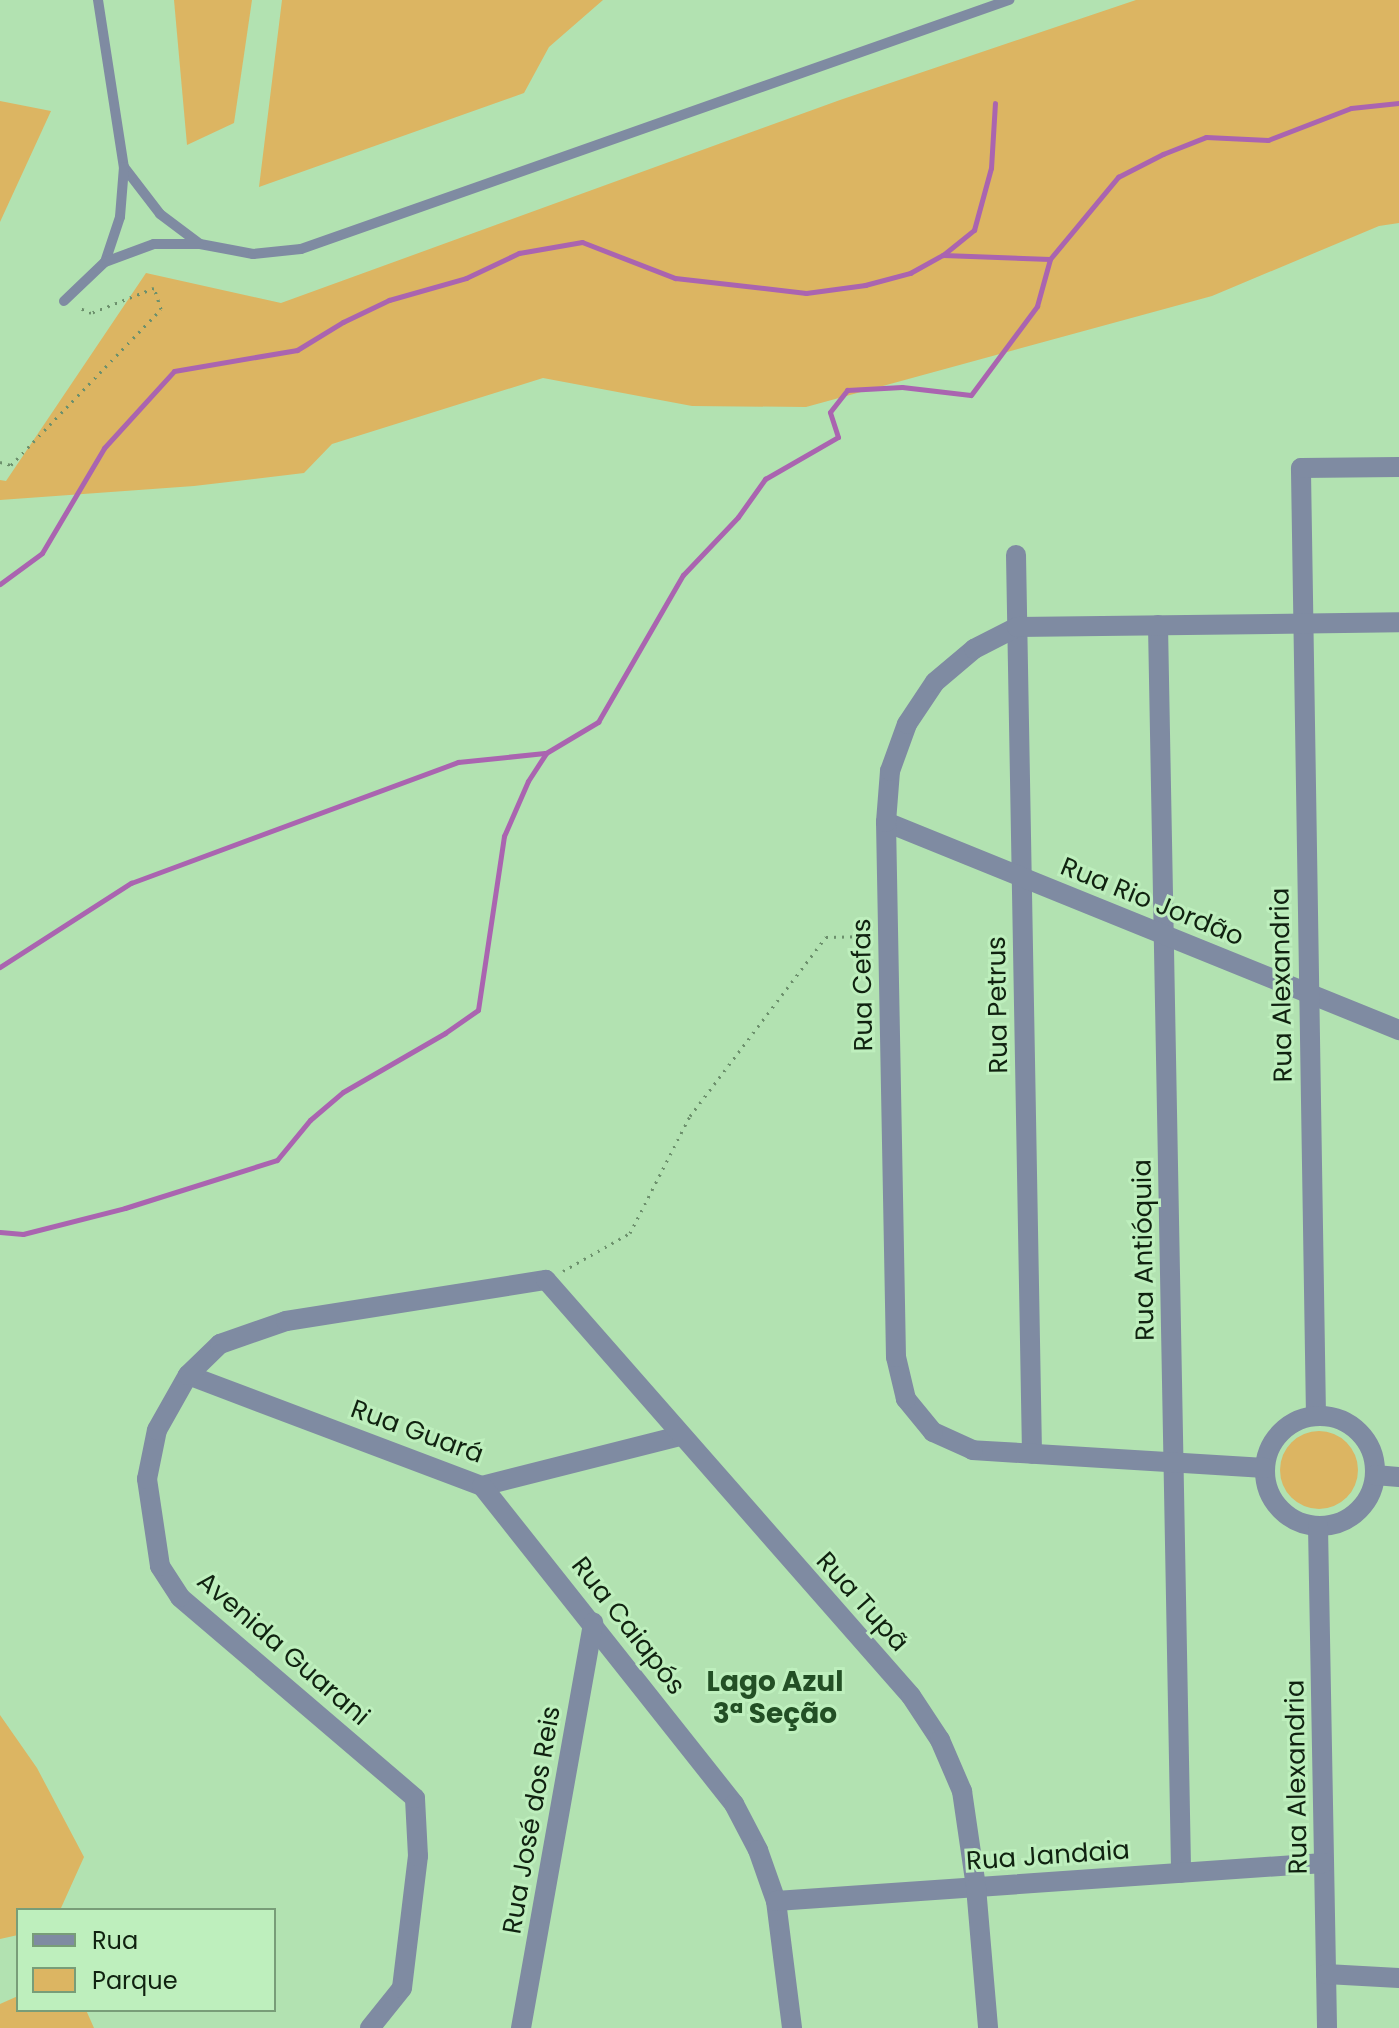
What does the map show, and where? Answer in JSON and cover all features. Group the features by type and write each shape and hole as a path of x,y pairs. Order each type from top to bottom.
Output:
{"street":[{"name":"Rua Alexandria","path":"1316,1416 1301,623 1301,468 1399,467"},
{"name":"Rua Petrus","path":"1016,555 1032,1454"},
{"name":"Rua Cefas","path":"1265,1468 973,1450 933,1432 906,1399 896,1357 886,822 890,771 907,724 935,682 974,649 1017,627 1399,622"},
{"name":"Rua Antióquia","path":"1158,625 1181,1873"},
{"name":"Rua Rio Jordão","path":"886,822 1399,1030"},
{"name":"Avenida Guarani","path":"370,2028 402,1988 418,1856 415,1798 180,1597 160,1566 147,1479 157,1430 188,1375 220,1344 286,1321 546,1280"},
{"name":"Rua Tupã","path":"546,1280 911,1696 940,1740 962,1791 976,1887 988,2028"},
{"name":"Rua Guará","path":"188,1375 482,1486 680,1436"},
{"path":"1316,1416 1335,1418 1352,1426 1365,1439 1373,1456 1375,1475 1363,1506 1335,1524 1318,1526 1301,1522 1280,1507 1267,1485 1265,1468 1275,1438 1286,1427 1316,1416"},
{"path":"1375,1475 1399,1477"},
{"name":"Rua Caiapós","path":"482,1486 593,1622 734,1804 758,1850 776,1901 792,2028"},
{"name":"Rua Alexandria","path":"1318,1526 1327,2028"},
{"name":"Rua José dos Reis","path":"521,2028 593,1622"},
{"name":"Rua Jandaia","path":"776,1901 1324,1863"},
{"path":"1326,1974 1399,1978"}],"lane":[{"path":"98,0 124,167 120,217 105,262"},
{"path":"64,301 105,262 154,244 200,244 253,254 301,249 1009,0"},
{"path":"124,167 160,214 200,244"}],"path":[{"path":"0,462 11,465 161,309 154,288 91,313 64,301"},
{"path":"546,1280 630,1233 690,1116 826,937 888,935"}],"green space":[{"path":"174,0 252,0 234,123 187,145"},
{"path":"282,0 603,0 549,47 524,93 259,187"},
{"path":"1136,0 1399,0 1399,223 1379,226 1212,296 806,407 692,406 543,378 332,444 304,473 194,486 0,500 0,480 6,481 146,273 281,303 840,100"},
{"path":"0,101 51,111 0,222"},
{"path":"1319,1431 1334,1434 1347,1442 1355,1455 1358,1470 1355,1485 1347,1498 1334,1506 1319,1509 1304,1506 1291,1498 1283,1485 1280,1470 1283,1455 1291,1442 1304,1434"},
{"path":"0,1715 37,1768 84,1857 61,1908 16,1908 16,1935 0,1939"},
{"path":"16,1997 16,2012 87,2012 94,2028 0,2028 0,2004"}],"waterway":[{"path":"943,255 974,230 991,168 995,103"},
{"path":"0,584 42,553 104,448 174,371 297,350 343,322 389,300 466,278 519,253 582,242 675,278 806,293 865,285 910,273 943,255 1050,259 1118,177 1163,154 1206,137 1268,140 1351,108 1399,103"},
{"path":"0,1232 23,1234 125,1208 277,1160 310,1120 343,1092 445,1033 478,1010 504,836 528,781 546,753 598,722 683,575 738,517 765,479 838,437 830,412 847,390 902,387 971,395 1037,306 1050,259"},
{"path":"0,967 131,883 458,762 545,753"}],"district":[{"name":"Lago Azul 3ª Seção","path":"775,1698"}]}
